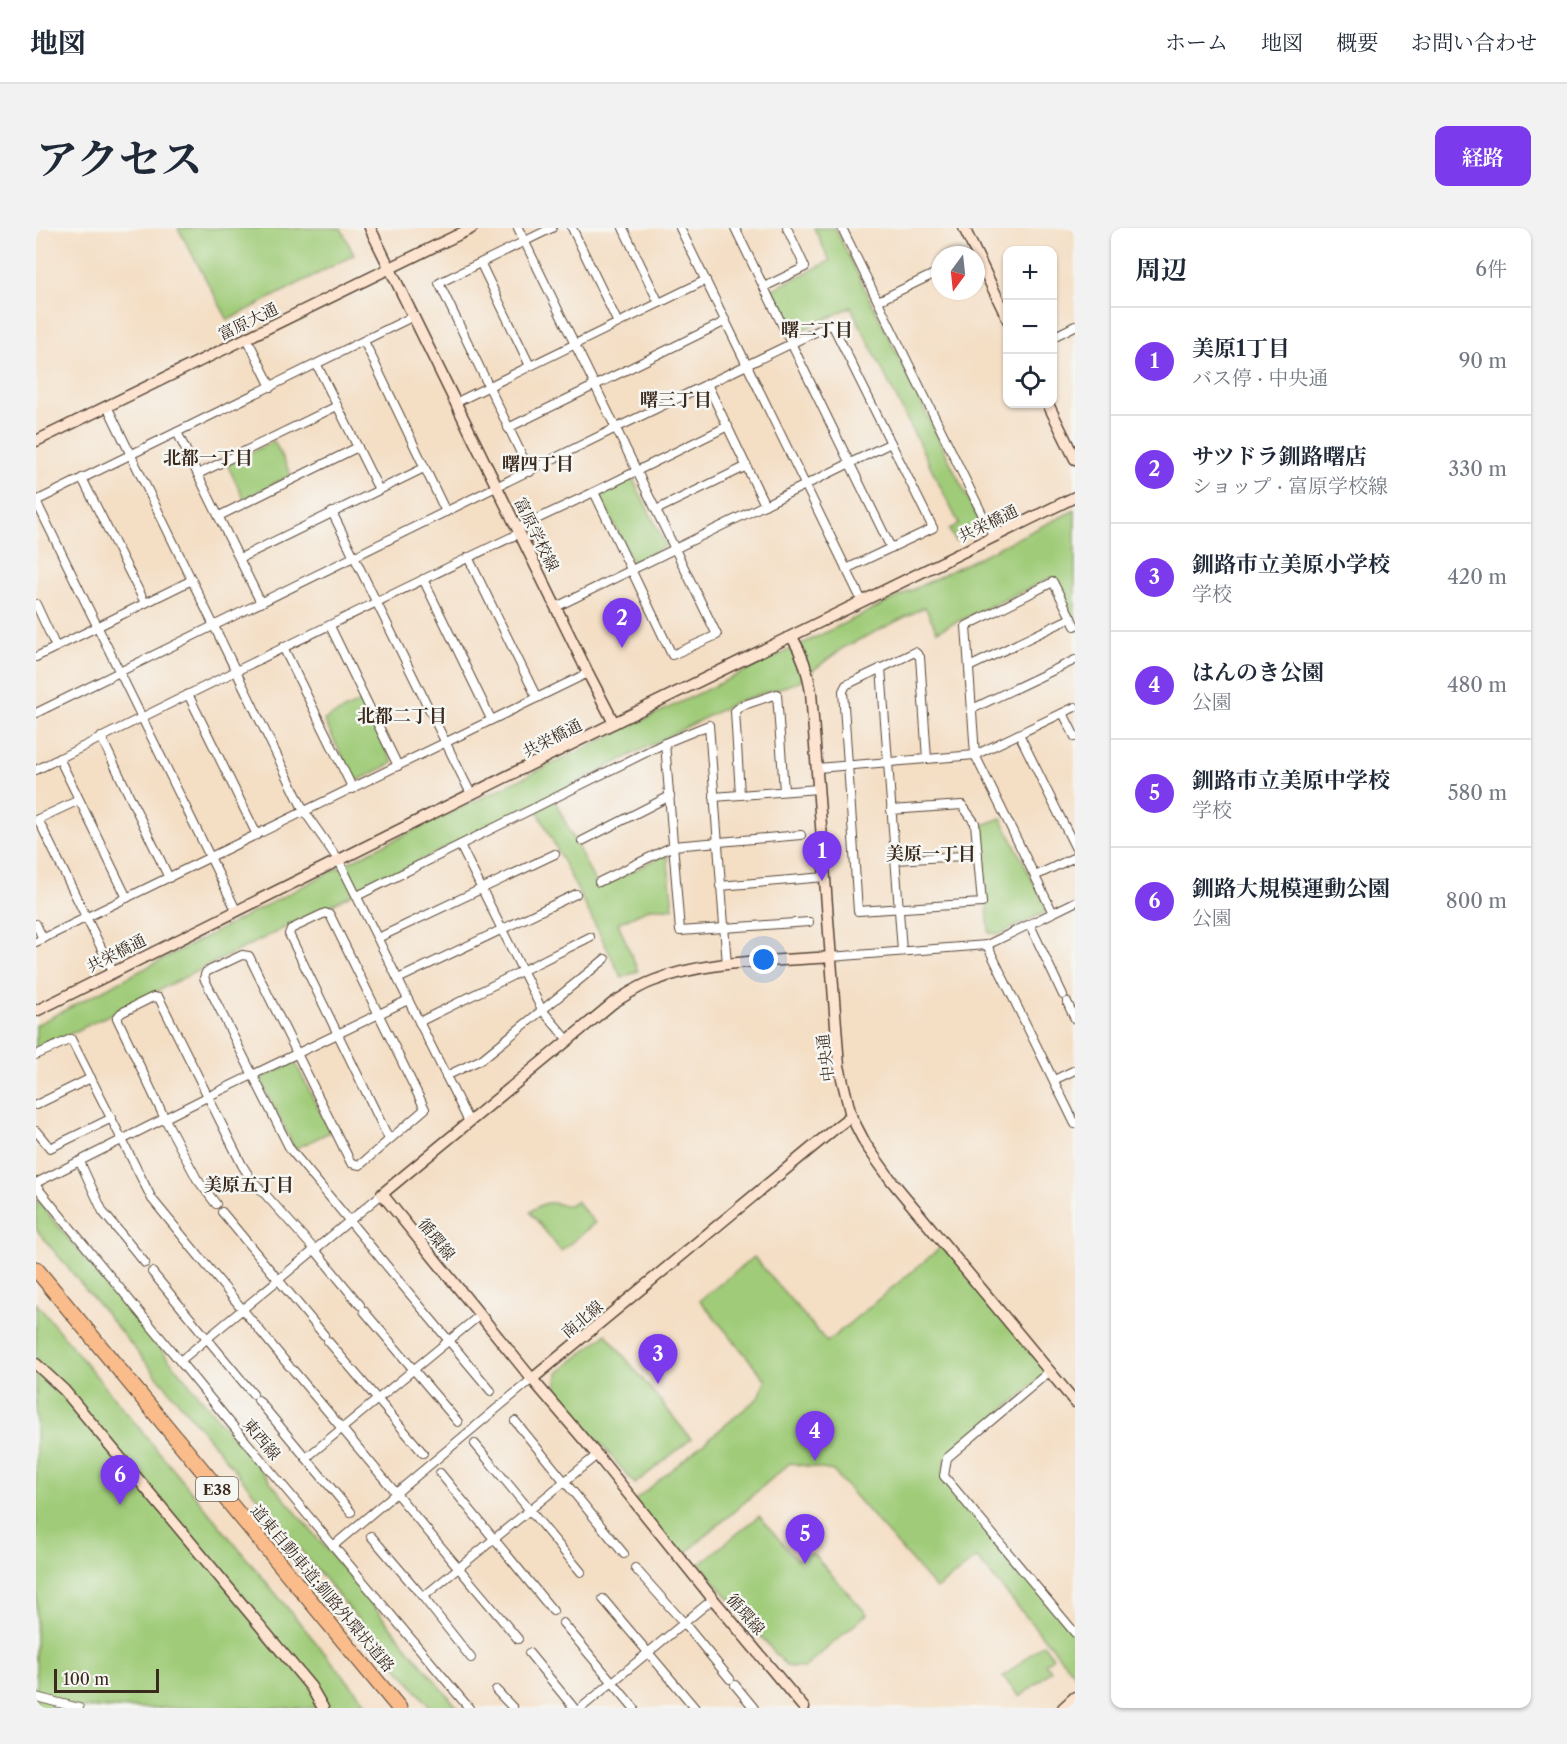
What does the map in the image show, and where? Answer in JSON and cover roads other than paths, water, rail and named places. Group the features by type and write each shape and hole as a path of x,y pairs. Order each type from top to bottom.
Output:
{"highway":[{"name":"道東自動車道;釧路外環状道路","path":"36,1269 399,1708"},
{"name":"道東自動車道;釧路外環状道路","path":"36,1279 392,1708"},
{"path":"36,1284 61,1309"}],"street":[{"name":"富原学校線","path":"370,228 614,723"},
{"name":"富原大通","path":"36,441 472,228"},
{"path":"518,228 717,635 672,655 594,492"},
{"path":"530,472 439,284 552,228"},
{"path":"572,228 618,323"},
{"path":"623,228 659,303"},
{"path":"680,228 862,601"},
{"path":"735,228 891,548"},
{"path":"764,287 805,267 787,228"},
{"path":"842,228 993,536"},
{"path":"965,228 972,246"},
{"path":"481,264 530,366"},
{"path":"878,301 931,275"},
{"path":"985,275 1003,310"},
{"path":"457,402 706,280"},
{"path":"236,910 36,501 414,316"},
{"path":"508,428 726,321"},
{"path":"36,713 832,324 933,528 846,569"},
{"path":"1057,336 1075,326"},
{"path":"247,338 271,387"},
{"path":"364,341 446,512"},
{"path":"317,365 379,490"},
{"path":"707,384 765,505"},
{"path":"107,406 304,811 339,861 469,1122"},
{"path":"198,474 337,406"},
{"path":"1050,408 1075,459"},
{"path":"36,770 236,670 330,626 728,426"},
{"path":"177,432 261,603"},
{"path":"556,607 891,443"},
{"path":"219,516 358,447"},
{"path":"656,510 747,466"},
{"path":"240,558 424,468"},
{"path":"82,478 145,603"},
{"name":"共栄橋通","path":"38,1009 1075,497"},
{"path":"332,512 471,794"},
{"path":"468,557 537,698"},
{"path":"423,579 491,719"},
{"path":"36,657 192,580"},
{"path":"1053,913 975,755 966,626 1053,582 1075,627"},
{"path":"36,605 56,647"},
{"path":"969,667 1071,618"},
{"path":"330,626 398,766"},
{"name":"中央通","path":"792,637 808,670 811,692 839,1066 851,1116 860,1136 891,1180 1075,1402"},
{"path":"283,647 353,789"},
{"path":"891,810 962,805 975,823 982,903 858,911 843,691 846,685 915,652 920,657 927,759"},
{"path":"972,710 1075,660"},
{"path":"881,668 902,951"},
{"path":"36,924 39,941 588,673"},
{"path":"188,694 257,835"},
{"path":"740,795 735,711 741,706 777,694 784,791"},
{"path":"817,768 975,755 1075,707"},
{"path":"1063,713 1075,737"},
{"path":"357,896 665,743 709,725 727,965"},
{"path":"1019,734 1075,847"},
{"path":"101,737 169,878"},
{"path":"665,743 680,931 809,922"},
{"path":"59,758 127,898"},
{"path":"714,797 818,789"},
{"path":"582,842 670,796"},
{"path":"79,800 37,820 113,972"},
{"path":"599,882 674,846 801,835"},
{"path":"460,845 542,1010 568,1040"},
{"path":"378,938 555,854"},
{"path":"896,860 978,855"},
{"path":"1035,876 1075,857"},
{"path":"720,886 825,877"},
{"path":"398,979 576,894"},
{"path":"180,1361 613,1003 651,982 689,969 987,945 1074,904"},
{"path":"389,1139 289,934 291,928 325,913 330,915 425,1109 360,1165 351,1163 249,956 242,955 206,972 204,978 290,1149 490,1391"},
{"path":"1030,925 1075,1019"},
{"path":"419,1022 590,937"},
{"path":"987,945 1075,1124"},
{"path":"446,1076 482,1059 605,958"},
{"path":"216,1204 196,1179 117,1018 121,1012 153,997 159,998 242,1165 252,1179 315,1250 458,1422"},
{"path":"36,1185 209,1096 408,1000"},
{"path":"36,1055 71,1039 152,1199 518,1639"},
{"path":"1054,1080 1075,1070"},
{"path":"36,1105 91,1078"},
{"name":"南北線","path":"333,1546 851,1116"},
{"path":"36,1131 50,1148 112,1118"},
{"path":"80,1162 103,1212 145,1263"},
{"name":"東西線","path":"36,1185 469,1708"},
{"name":"循環線","path":"382,1194 804,1708"},
{"path":"222,1212 423,1453"},
{"path":"152,1272 351,1512"},
{"path":"306,1458 480,1316"},
{"path":"36,1364 64,1390 310,1687 323,1708"},
{"path":"1050,1371 947,1458 944,1476 1075,1633"},
{"path":"515,1420 624,1554"},
{"path":"475,1444 580,1572"},
{"path":"423,1597 597,1455"},
{"path":"440,1473 554,1611"},
{"path":"371,1536 471,1658"},
{"path":"635,1568 754,1708"},
{"path":"603,1599 695,1708"},
{"path":"581,1708 713,1599"},
{"path":"563,1623 634,1708"},
{"path":"528,1653 574,1708"},
{"path":"496,1690 513,1708"},
{"path":"36,1697 79,1708"},
{"path":"1063,1708 1075,1698"}],"place":[{"name":"サツドラ釧路曙店","path":"622,648"},
{"name":"美原1丁目","path":"822,881"},
{"name":"釧路市立美原小学校","path":"658,1384"},
{"name":"はんのき公園","path":"815,1461"},
{"name":"釧路大規模運動公園","path":"120,1505"},
{"name":"釧路市立美原中学校","path":"805,1564"}],"district":[{"name":"曙二丁目","path":"817,330"},
{"name":"曙三丁目","path":"676,400"},
{"name":"北都一丁目","path":"208,458"},
{"name":"曙四丁目","path":"538,464"},
{"name":"北都二丁目","path":"402,716"},
{"name":"美原一丁目","path":"931,854"},
{"name":"美原五丁目","path":"249,1185"}]}
